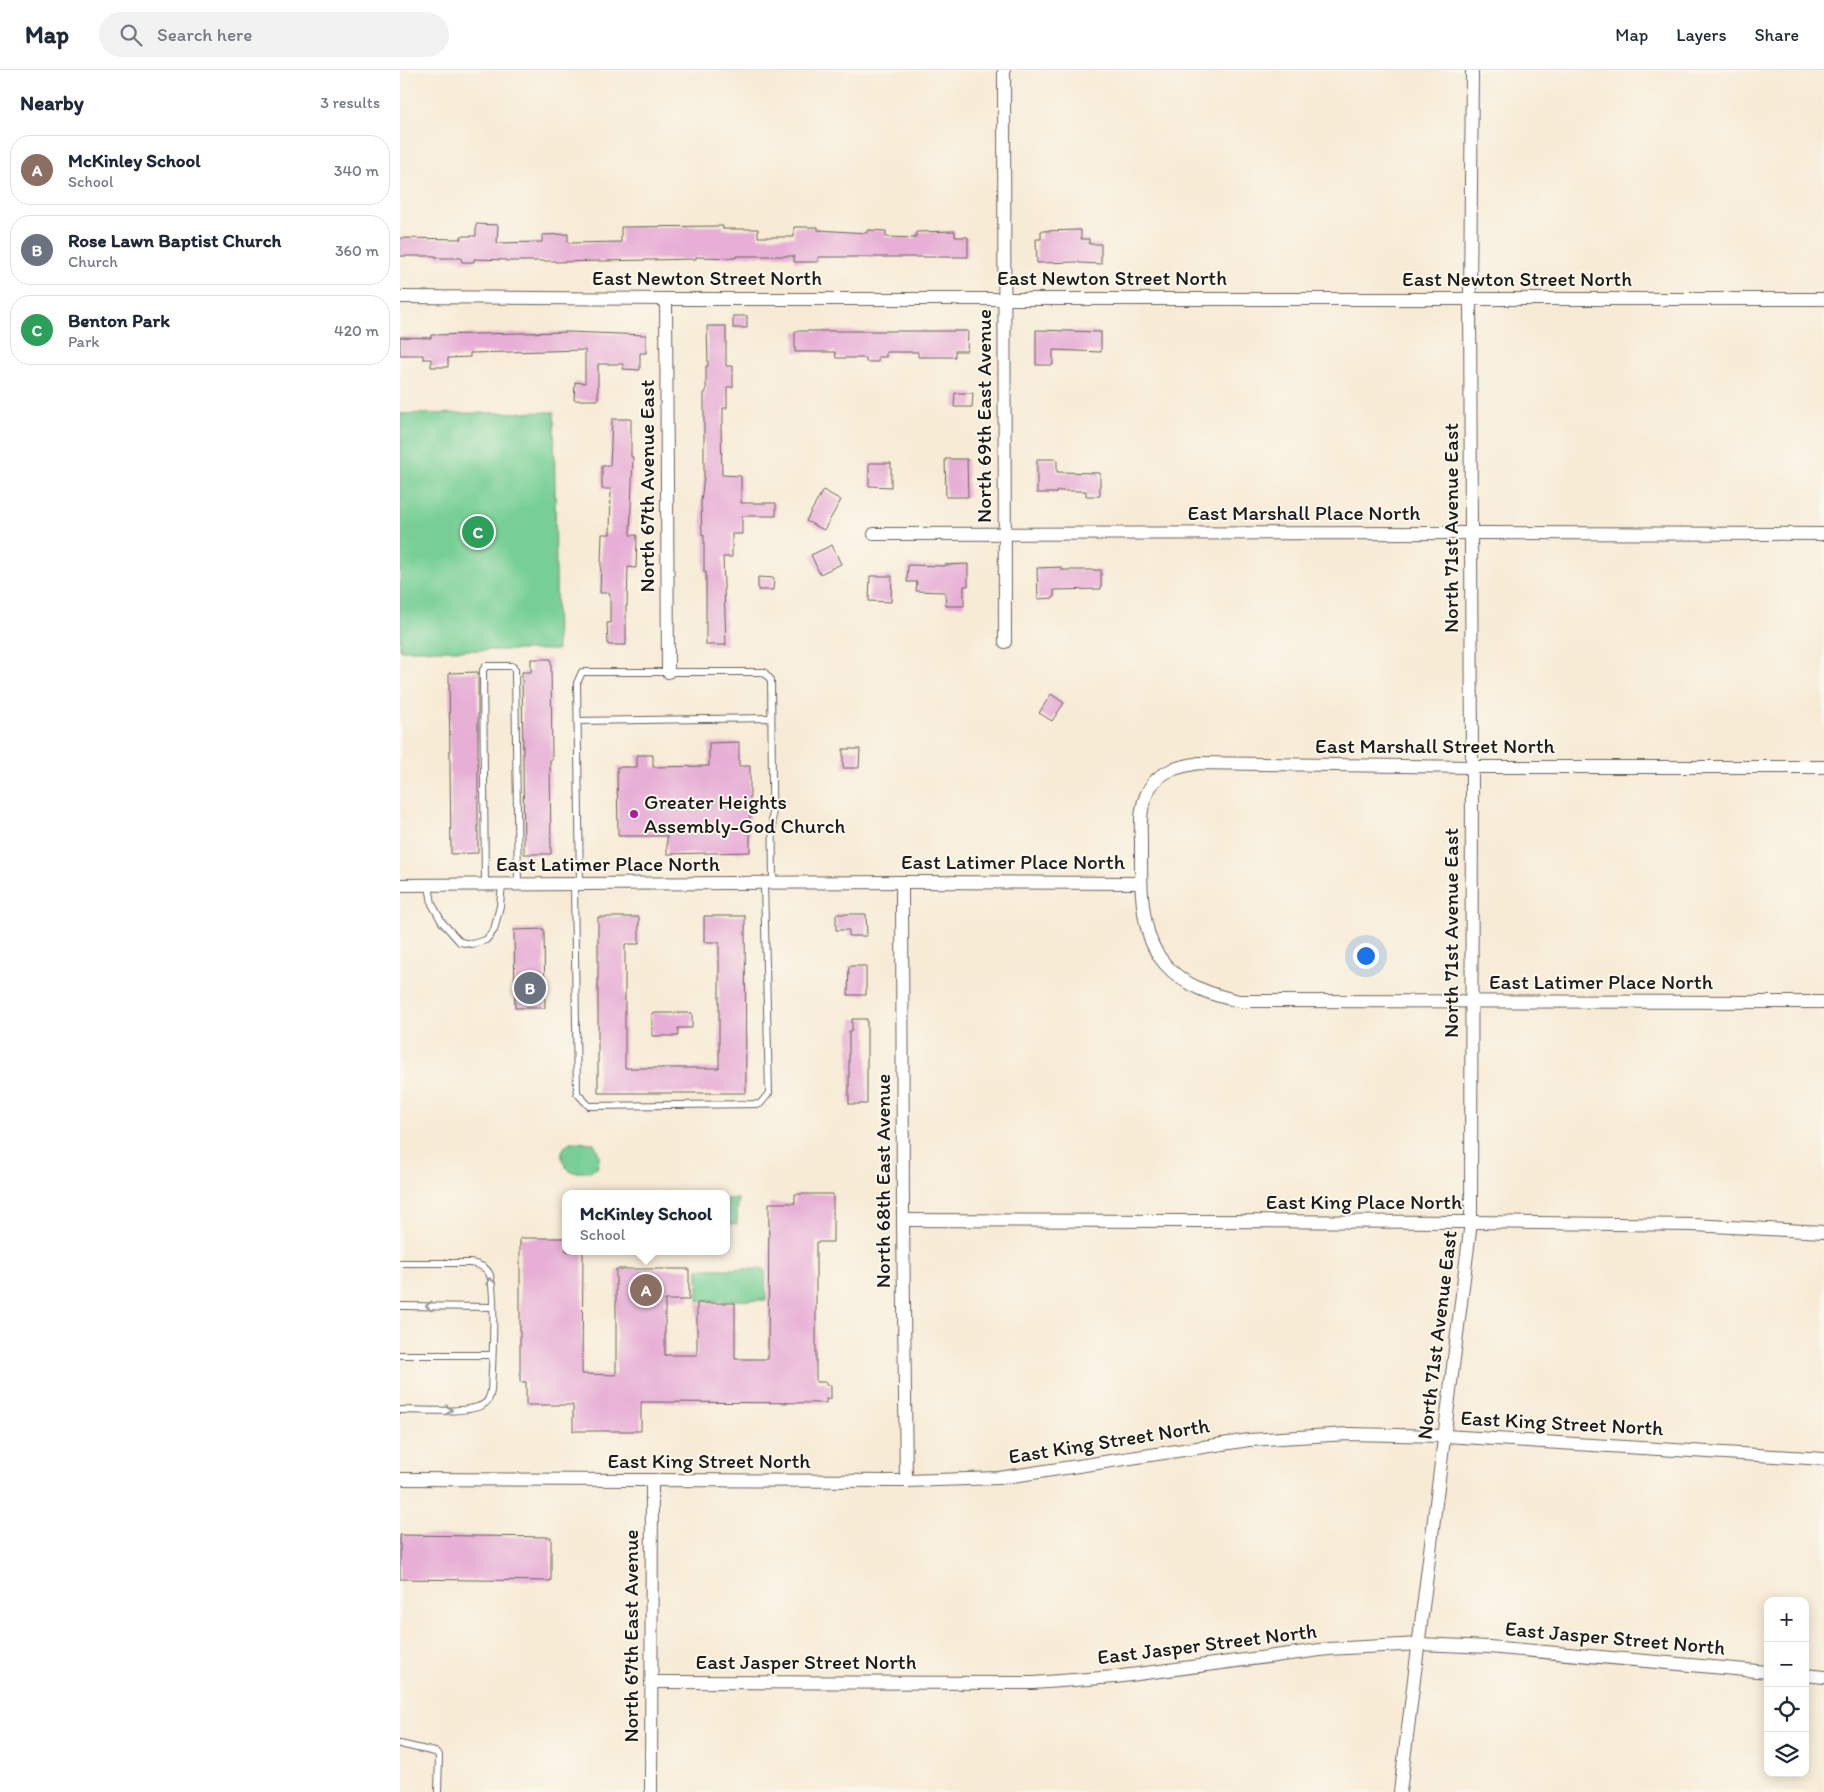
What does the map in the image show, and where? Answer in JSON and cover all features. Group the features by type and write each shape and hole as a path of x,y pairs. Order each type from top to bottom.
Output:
{"street":[{"name":"North 69th East Avenue","path":"1004,70 1005,642"},
{"name":"North 71st Avenue East","path":"1400,1792 1420,1644 1471,1222 1470,298 1472,70"},
{"name":"East Newton Street North","path":"400,297 1824,300"},
{"name":"North 67th Avenue East","path":"666,299 668,672"},
{"name":"East Marshall Place North","path":"874,534 1824,534"},
{"name":"East Marshall Street North","path":"1140,883 1142,808 1154,782 1178,767 1199,763 1472,767 1824,767"},
{"name":"East Latimer Place North","path":"400,885 902,882 1140,883 1149,936 1158,955 1166,965 1185,982 1222,997 1239,1001 1824,1002"},
{"name":"North 68th East Avenue","path":"902,882 906,1481"},
{"name":"East King Place North","path":"903,1220 1471,1222 1693,1225 1824,1232"},
{"name":"East King Street North","path":"400,1479 906,1481 999,1478 1249,1440 1348,1434 1445,1436 1824,1459"},
{"name":"North 67th East Avenue","path":"650,1792 652,1481"},
{"name":"East Jasper Street North","path":"651,1682 1033,1683 1074,1681 1202,1667 1328,1649 1420,1644 1489,1647 1764,1672"},
{"path":"1809,1675 1824,1677"}],"lane":[{"path":"485,884 483,670 486,666 512,666 515,670 518,884"},
{"path":"582,672 668,672 764,672 771,680 769,1093 760,1104 589,1106 577,1093 577,682 582,672"},
{"path":"578,721 771,718"},
{"path":"429,885 432,904 442,922 460,942 472,944 486,940 494,930 500,906 502,884"},
{"path":"400,1263 470,1262 479,1264 490,1275 492,1307 491,1390 485,1404 470,1409 400,1410"},
{"path":"400,1306 492,1307"},
{"path":"400,1355 492,1355"},
{"path":"400,1744 435,1752 439,1755 438,1792"}],"green space":[{"path":"554,412 557,650 400,650 400,414"},
{"path":"570,1142 594,1143 599,1155 597,1168 590,1172 571,1172 565,1165 562,1157 563,1149"},
{"path":"730,1199 738,1199 737,1224 730,1224"},
{"path":"698,1269 765,1269 766,1300 698,1301"}],"building":[{"path":"476,224 498,225 497,243 542,242 542,235 568,234 568,243 621,242 621,227 723,226 723,229 758,229 758,237 794,237 794,227 818,227 818,230 867,233 867,230 886,231 886,237 916,238 916,232 955,231 955,237 968,237 968,257 818,257 818,262 794,262 794,256 736,256 736,258 696,257 696,259 555,262 474,259 474,262 462,262 461,258 400,256 400,238 461,239 461,236 476,236"},
{"path":"1081,230 1081,239 1089,239 1089,244 1101,244 1101,264 1079,262 1037,263 1036,239 1041,239 1041,231"},
{"path":"733,316 747,316 747,328 733,328"},
{"path":"707,326 726,326 726,366 733,366 733,387 727,387 727,408 723,408 723,424 721,424 722,475 741,476 741,503 776,503 776,516 742,516 742,534 732,534 732,557 723,557 726,645 706,645 706,572 704,572 704,535 702,535 701,503 704,475 704,393 706,392 706,366 708,366"},
{"path":"1036,330 1101,332 1101,352 1053,350 1053,365 1036,365"},
{"path":"795,331 968,331 967,351 955,351 955,357 918,357 918,352 886,352 886,357 878,357 878,362 866,362 866,358 836,358 835,352 795,352"},
{"path":"568,332 646,335 646,353 640,353 640,370 623,369 623,364 598,364 598,400 574,400 575,382 585,383 585,350 470,353 470,357 448,358 448,367 431,367 431,359 423,359 423,355 400,355 400,337 431,338 431,335"},
{"path":"955,393 973,393 972,407 954,407"},
{"path":"612,419 631,419 631,457 633,457 630,535 637,535 636,568 628,567 626,645 608,645 607,623 610,623 610,593 600,593 602,534 610,534 611,489 602,489 602,466 610,466"},
{"path":"945,459 967,459 968,497 946,497"},
{"path":"1037,459 1057,459 1057,472 1100,473 1100,496 1086,496 1086,491 1037,493"},
{"path":"869,463 891,463 891,487 869,486"},
{"path":"823,490 841,500 824,530 806,521"},
{"path":"832,545 841,564 820,574 811,555"},
{"path":"968,564 968,586 964,586 964,606 946,606 945,592 916,591 917,582 907,582 908,565 945,566"},
{"path":"1061,567 1061,570 1101,570 1101,589 1054,590 1054,598 1038,599 1037,568"},
{"path":"870,576 892,576 891,602 869,601"},
{"path":"758,577 774,578 773,590 758,590"},
{"path":"531,659 551,659 551,854 524,854 522,672 531,672"},
{"path":"478,672 478,853 451,854 449,673"},
{"path":"1051,694 1064,703 1052,721 1039,713"},
{"path":"739,742 739,766 750,766 750,852 667,854 667,836 618,836 617,767 637,767 637,755 653,755 653,767 709,766 709,743"},
{"path":"843,749 860,749 859,768 843,768"},
{"path":"836,914 866,914 867,936 849,936 849,930 836,930"},
{"path":"704,916 745,916 746,1093 598,1093 598,917 639,917 639,944 625,944 625,1068 719,1068 719,942 704,942"},
{"path":"544,929 545,1008 515,1008 514,930"},
{"path":"849,966 866,966 866,995 848,995"},
{"path":"652,1013 692,1013 692,1028 678,1028 678,1036 652,1036"},
{"path":"852,1019 867,1019 867,1104 849,1104 849,1031 852,1031"},
{"path":"795,1194 833,1194 833,1242 816,1242 816,1382 826,1382 826,1385 831,1385 831,1399 826,1399 826,1403 641,1402 641,1431 573,1431 573,1405 526,1405 526,1382 520,1382 520,1238 562,1238 562,1255 583,1255 582,1374 616,1375 616,1269 689,1269 689,1300 665,1300 665,1355 697,1355 697,1303 735,1303 735,1359 768,1359 769,1203 795,1203"},
{"path":"400,1535 551,1537 551,1581 400,1579"}],"place":[{"name":"Benton Park","path":"478,532"},
{"name":"Greater Heights Assembly-God Church","path":"634,814"},
{"name":"Rose Lawn Baptist Church","path":"530,988"},
{"name":"McKinley School","path":"646,1290"}]}
